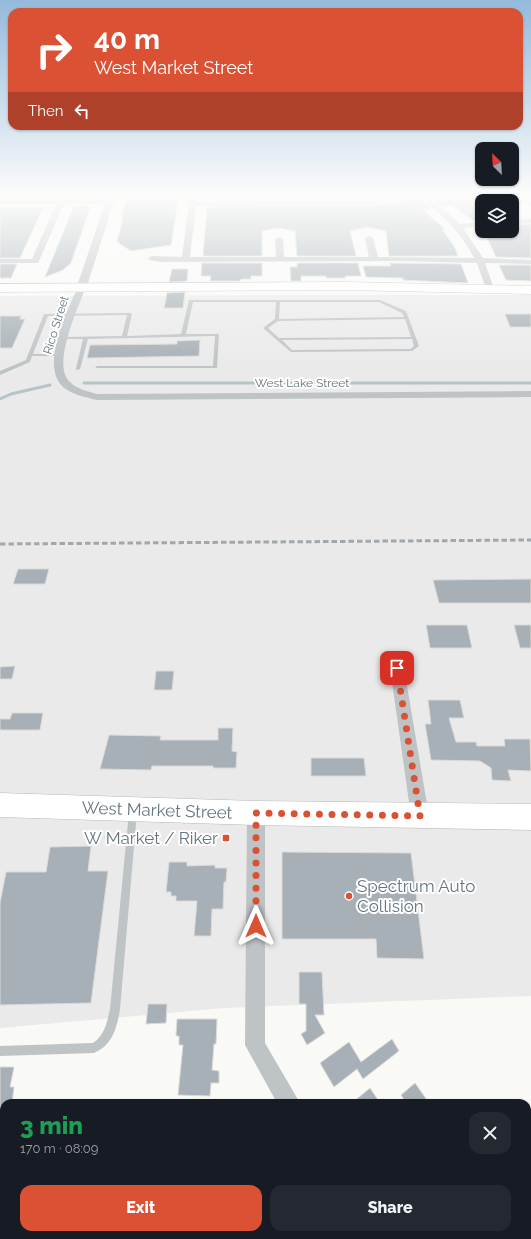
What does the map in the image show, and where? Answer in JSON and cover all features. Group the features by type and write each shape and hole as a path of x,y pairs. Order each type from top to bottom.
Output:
{"main road":[{"path":"0,288 81,289 345,286 531,290"},
{"name":"West Market Street","path":"0,805 256,813 531,817"}],"street":[{"path":"0,262 35,261 39,253"},
{"name":"Rico Street","path":"74,390 63,382 58,370 58,355 93,253"},
{"path":"186,260 187,253"},
{"path":"279,253 280,259"},
{"path":"373,253 374,259"},
{"path":"475,253 490,289"},
{"path":"152,258 186,260 374,259 531,262"},
{"name":"West Lake Street","path":"74,390 82,394 97,397 531,394"},
{"path":"397,668 420,816"},
{"path":"256,813 255,1045 287,1099"}],"lane":[{"path":"183,336 191,301 380,301 404,312 407,318 417,346 412,350 291,351 265,328 277,320 407,318"},
{"path":"277,320 278,302"},
{"path":"0,373 28,361 46,315 130,314 124,337"},
{"path":"64,338 218,336 215,367 97,367"},
{"path":"78,370 86,338"},
{"path":"277,339 414,338"},
{"path":"30,356 58,355"},
{"path":"0,1050 94,1048 106,1040 110,1032 114,1016 133,810"}],"shaded area":[{"path":"531,295 531,996 225,1008 0,1028 0,296"}],"building":[{"path":"0,253 22,253 20,258 0,258"},
{"path":"55,253 75,253 71,263 63,270 45,277"},
{"path":"203,253 262,253 262,256 203,256"},
{"path":"297,253 355,253 356,256 297,256"},
{"path":"389,253 457,253 458,256 389,256"},
{"path":"494,253 531,253 531,258 496,257"},
{"path":"202,263 262,263 262,276 251,276 251,279 241,279 240,281 210,281 211,276 201,276"},
{"path":"297,263 358,263 361,276 326,278 326,276 301,276 301,281 291,281 290,267 297,267"},
{"path":"390,263 461,264 468,283 366,277 363,266 391,266"},
{"path":"0,264 17,264 11,278 0,278"},
{"path":"499,265 531,265 531,281 506,280"},
{"path":"172,269 188,269 187,281 169,282"},
{"path":"185,292 183,308 164,308 167,293"},
{"path":"505,314 531,314 531,327 510,327"},
{"path":"0,316 21,316 20,319 25,319 12,348 0,348"},
{"path":"200,340 199,356 87,358 90,345 177,344 177,341"},
{"path":"18,569 49,569 45,584 13,584"},
{"path":"531,579 531,603 439,603 433,580"},
{"path":"426,625 467,625 472,648 430,648"},
{"path":"514,625 531,625 531,648 520,648"},
{"path":"15,666 12,679 0,679 0,667"},
{"path":"156,671 174,671 172,690 154,690"},
{"path":"428,700 460,700 464,718 449,718 456,742 476,742 477,746 505,746 504,739 530,739 531,771 508,770 511,781 492,780 491,768 480,761 431,760 425,724 431,724"},
{"path":"12,713 43,713 40,730 0,730 0,719 10,719"},
{"path":"218,728 233,728 232,751 237,752 236,768 213,768 213,766 152,766 151,770 100,769 109,735 161,736 160,740 218,740"},
{"path":"311,758 364,758 366,776 311,776"},
{"path":"91,846 88,871 108,871 91,1003 0,1005 0,903 6,872 46,872 50,847"},
{"name":"Spectrum Auto Collision","path":"282,852 411,853 424,959 377,958 376,939 282,939"},
{"path":"169,862 187,862 187,866 215,865 215,868 227,868 226,882 224,882 223,909 212,909 211,936 194,936 197,901 176,901 176,896 171,896 171,892 166,892"},
{"path":"299,972 322,972 324,1015 315,1015 325,1033 307,1045 301,1034 306,1031 306,1004 299,1004"},
{"path":"148,1004 167,1004 166,1023 146,1024"},
{"path":"177,1019 217,1019 216,1044 214,1044 212,1070 219,1071 219,1083 211,1083 210,1096 178,1095 183,1045 179,1045 179,1036 176,1036"},
{"path":"392,1039 399,1051 363,1079 357,1069 334,1087 320,1063 349,1042 361,1062"},
{"path":"0,1067 14,1067 10,1087 14,1087 12,1099 0,1099"},
{"path":"415,1083 426,1099 404,1099 401,1095"},
{"path":"370,1088 377,1099 357,1099"}],"waterway":[{"path":"84,383 531,383"},
{"path":"0,399 11,394 50,385"}],"railway":[{"path":"0,544 531,540"}],"place":[{"name":"W Market / Riker","path":"226,838"},
{"name":"Spectrum Auto Collision","path":"349,896"}],"route":[{"path":"256,926 256,813 420,816 397,668"}]}
